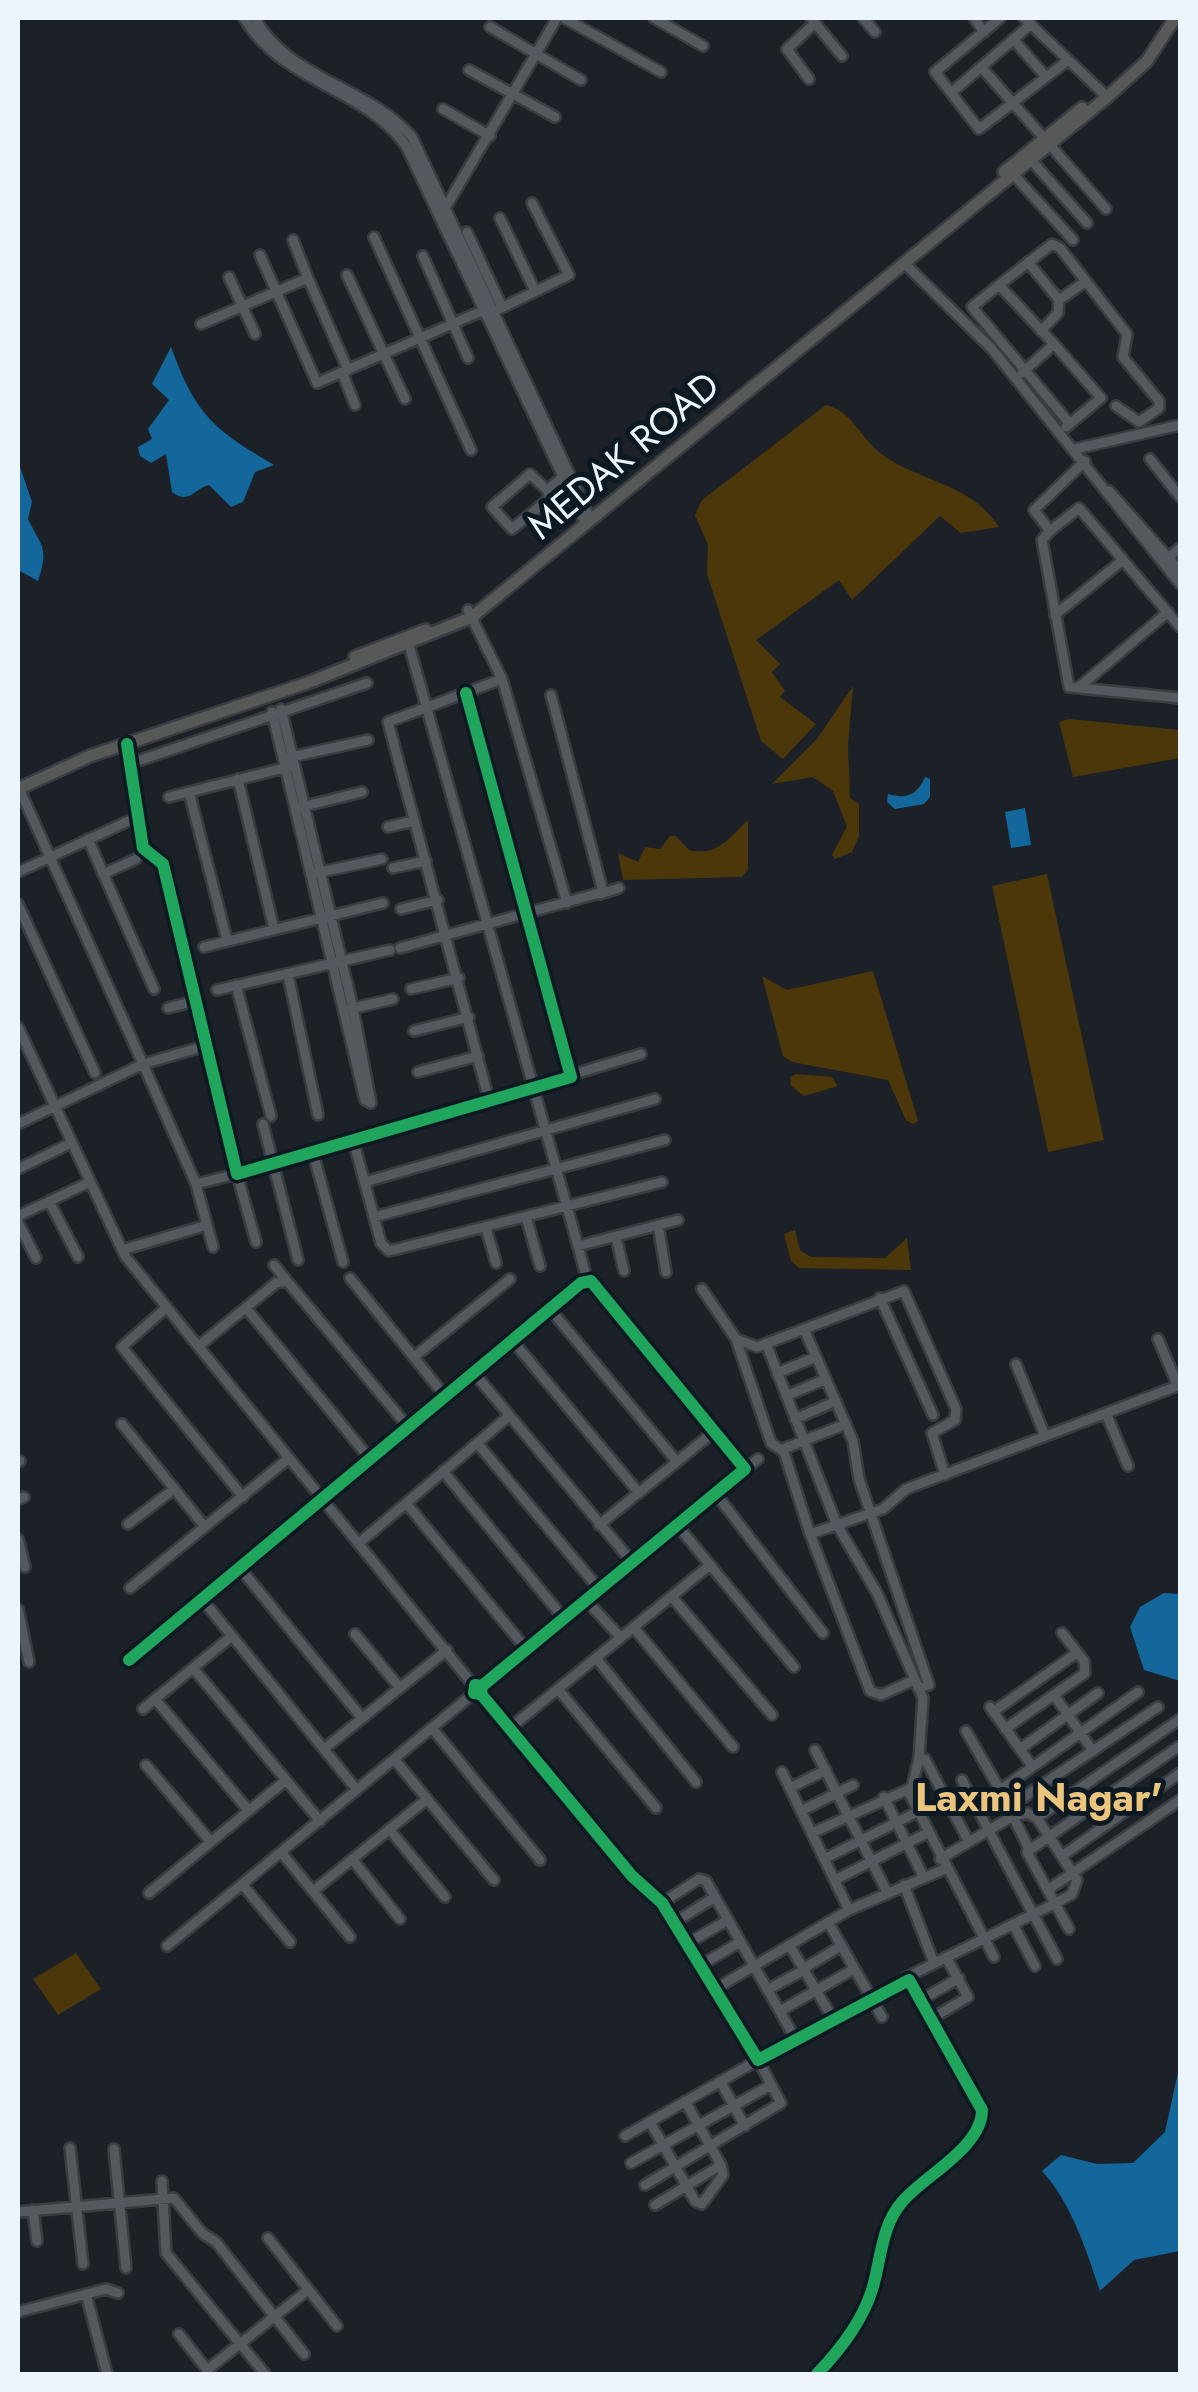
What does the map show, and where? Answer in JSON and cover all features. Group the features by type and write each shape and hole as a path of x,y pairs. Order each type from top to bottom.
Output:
{"main road":[{"name":"MEDAK ROAD","path":"18,786 88,749 470,614 584,515 1031,160 1174,23"},
{"name":"MEDAK ROAD","path":"18,786 409,645 470,614 1134,74 1174,23"}],"street":[{"path":"244,18 263,46 281,60 400,138 442,207"},
{"path":"255,18 267,38 397,121 419,148 442,207 584,515"},
{"path":"442,207 490,136 560,18 661,72"},
{"path":"654,18 702,46"},
{"path":"863,18 875,32"},
{"path":"974,18 984,32"},
{"path":"1000,18 934,72 980,130 1067,61"},
{"path":"810,79 787,49 813,20 842,56"},
{"path":"951,93 1014,39 1027,21 1102,92"},
{"path":"490,27 581,80"},
{"path":"1014,39 1046,77"},
{"path":"969,44 1013,104 1106,209"},
{"path":"469,70 555,117"},
{"path":"443,109 490,136"},
{"path":"1031,160 1086,223"},
{"path":"1012,174 1073,240"},
{"path":"260,255 316,383 569,275 532,203"},
{"path":"500,218 534,291"},
{"path":"467,232 492,310 562,478 584,515"},
{"path":"374,237 471,450"},
{"path":"292,240 356,405"},
{"path":"1116,406 1139,422 1159,408 1158,401 1123,357 1128,334 1056,244 972,307 1020,374 1065,427 1076,448 1166,560 1180,584"},
{"path":"423,256 468,358"},
{"path":"1028,262 1059,300 1058,313 1041,330"},
{"path":"904,264 1020,374"},
{"path":"347,274 405,399"},
{"path":"229,278 255,334"},
{"path":"202,324 308,278"},
{"path":"1059,300 1086,280"},
{"path":"998,284 1101,398 1065,427"},
{"path":"1020,374 1054,344"},
{"path":"1076,448 1180,425"},
{"path":"1150,459 1180,497"},
{"path":"1050,531 1034,510 1086,461"},
{"path":"530,474 547,490 550,498 512,529 492,507 530,474"},
{"path":"547,490 562,478"},
{"path":"1178,695 1068,686 1042,540 1080,508 1180,627"},
{"path":"1166,560 1180,548"},
{"path":"1055,615 1123,560"},
{"path":"1166,560 1180,571"},
{"path":"1078,688 1168,612"},
{"path":"470,614 502,679 567,903"},
{"path":"409,645 584,1272"},
{"path":"490,1100 448,935 383,724 502,679"},
{"path":"129,764 276,710 367,682"},
{"path":"196,1184 570,1080 530,913 466,693"},
{"path":"271,695 371,1103 364,1100 348,1010"},
{"path":"551,695 604,888 600,894"},
{"path":"169,797 368,740"},
{"path":"127,744 142,848 163,864 236,1174 256,1242"},
{"path":"238,780 274,929"},
{"path":"18,786 196,1184 213,1247"},
{"path":"189,792 227,940"},
{"path":"300,807 362,792"},
{"path":"18,872 137,816"},
{"path":"388,826 414,821"},
{"path":"88,840 154,989"},
{"path":"104,874 136,859"},
{"path":"315,873 382,859"},
{"path":"393,868 426,861"},
{"path":"217,990 395,949 619,888"},
{"path":"401,909 438,900"},
{"path":"204,946 384,903"},
{"path":"18,904 95,1072"},
{"path":"288,975 318,1114"},
{"path":"411,989 459,978"},
{"path":"236,986 267,1120 273,1164 298,1260"},
{"path":"348,1010 393,999"},
{"path":"168,1008 195,1001"},
{"path":"414,1031 469,1017"},
{"path":"18,1027 122,1250 632,1876 662,1902 758,2060 780,2105 645,2185"},
{"path":"18,1124 143,1064 205,1046"},
{"path":"571,1074 642,1054"},
{"path":"418,1072 478,1056"},
{"path":"365,1182 655,1099"},
{"path":"374,1216 665,1140"},
{"path":"18,1169 71,1143"},
{"path":"354,1143 381,1243 389,1251 662,1182"},
{"path":"313,1152 343,1262"},
{"path":"36,1258 18,1219 90,1182"},
{"path":"49,1201 78,1258"},
{"path":"526,1217 540,1266"},
{"path":"578,1246 678,1220"},
{"path":"122,1250 207,1225"},
{"path":"658,1225 666,1272"},
{"path":"486,1228 496,1263"},
{"path":"616,1237 624,1270"},
{"path":"274,1265 408,1427"},
{"path":"350,1278 445,1396"},
{"path":"414,1357 510,1279"},
{"path":"200,1345 276,1283 286,1281"},
{"path":"130,1660 581,1283 590,1282 716,1430 745,1470"},
{"path":"702,1289 736,1339 771,1443 783,1450 810,1534 870,1691 881,1694 916,1684 929,1685 846,1424 804,1330"},
{"path":"736,1339 752,1346 766,1346 880,1298 906,1293 956,1409 955,1420 932,1434 945,1475"},
{"path":"880,1298 933,1416"},
{"path":"167,1307 122,1347 242,1497"},
{"path":"246,1308 370,1459"},
{"path":"550,1309 677,1462"},
{"path":"810,1534 887,1507 901,1491 1179,1386 1158,1339"},
{"path":"512,1340 640,1492"},
{"path":"766,1346 837,1525 882,1602 916,1684 924,1715 919,1758 909,1789 942,1864 994,1957"},
{"path":"778,1373 816,1356"},
{"path":"1016,1364 1045,1436"},
{"path":"474,1372 632,1562"},
{"path":"786,1396 826,1379"},
{"path":"796,1419 836,1402"},
{"path":"1106,1413 1128,1466"},
{"path":"359,1543 509,1416"},
{"path":"122,1424 205,1527"},
{"path":"783,1450 846,1424"},
{"path":"600,1525 716,1430"},
{"path":"477,1443 600,1590"},
{"path":"130,1588 289,1458"},
{"path":"167,1946 758,1459"},
{"path":"444,1471 565,1620"},
{"path":"795,1488 820,1480"},
{"path":"128,1524 174,1488"},
{"path":"716,1494 822,1633"},
{"path":"406,1503 527,1650"},
{"path":"678,1526 794,1666"},
{"path":"18,1539 25,1567"},
{"path":"510,1728 710,1565"},
{"path":"240,1568 362,1718"},
{"path":"672,1596 772,1716"},
{"path":"202,1599 358,1790"},
{"path":"588,1601 620,1638"},
{"path":"18,1609 30,1662"},
{"path":"634,1628 733,1747"},
{"path":"1006,1729 1086,1672 1084,1661 1062,1632"},
{"path":"354,1634 400,1688"},
{"path":"143,1709 232,1636"},
{"path":"324,1749 447,1650"},
{"path":"1032,1766 992,1710 1075,1654"},
{"path":"596,1658 696,1782"},
{"path":"193,1668 320,1821"},
{"path":"558,1690 656,1808"},
{"path":"1000,1790 1138,1692"},
{"path":"1020,1748 1098,1693"},
{"path":"1054,1695 1093,1751"},
{"path":"155,1699 249,1811"},
{"path":"715,1990 849,1910 924,1878 1158,1707"},
{"path":"1037,1818 1180,1719"},
{"path":"432,1728 540,1860"},
{"path":"966,1731 1069,1928"},
{"path":"1029,1849 1178,1747"},
{"path":"816,1750 888,1892"},
{"path":"394,1759 494,1880"},
{"path":"925,1759 969,1842"},
{"path":"146,1765 210,1842"},
{"path":"790,1788 826,1770"},
{"path":"782,1772 849,1910"},
{"path":"1062,1856 1180,1774"},
{"path":"149,1893 286,1780"},
{"path":"962,1780 1057,1959"},
{"path":"801,1811 853,1785"},
{"path":"812,1833 884,1797 909,1789"},
{"path":"884,1797 924,1878"},
{"path":"313,1891 426,1798"},
{"path":"1048,1890 1180,1800"},
{"path":"625,2136 904,1978 1072,1894 1077,1880 1037,1818 1028,1812 1011,1811"},
{"path":"824,1859 917,1812"},
{"path":"389,1829 445,1898"},
{"path":"835,1880 927,1833"},
{"path":"281,1852 350,1936"},
{"path":"352,1859 400,1919"},
{"path":"662,1902 701,1878 796,2040"},
{"path":"242,1884 290,1942"},
{"path":"904,1885 934,1963"},
{"path":"674,1922 715,1897"},
{"path":"688,1943 728,1920"},
{"path":"828,1922 882,2017"},
{"path":"1013,1924 1035,1966"},
{"path":"701,1965 740,1942"},
{"path":"790,1946 833,2020"},
{"path":"768,1990 841,1946"},
{"path":"932,2019 966,2000 946,1956"},
{"path":"780,2012 854,1969"},
{"path":"817,2374 850,2335 867,2302 881,2248 901,2202 943,2169 982,2119 982,2110 932,2019 904,1978"},
{"path":"921,2000 959,1978"},
{"path":"720,2081 745,2126"},
{"path":"631,2163 771,2085"},
{"path":"650,2122 694,2200 702,2204 722,2176 722,2166 685,2101"},
{"path":"70,2148 83,2264"},
{"path":"114,2149 126,2268"},
{"path":"655,2204 722,2166"},
{"path":"162,2181 166,2252 265,2374"},
{"path":"18,2212 119,2200 176,2200 202,2233 216,2242 304,2354"},
{"path":"34,2210 37,2241"},
{"path":"268,2238 336,2326"},
{"path":"18,2312 106,2289 118,2293"},
{"path":"180,2334 208,2372 308,2290"},
{"path":"86,2294 106,2374"}],"shaded area":[{"path":"826,405 843,413 879,452 973,500 999,527 961,533 940,516 852,600 839,580 756,640 780,664 772,672 785,691 780,697 816,724 783,759 761,741 707,574 708,545 695,515 702,500"},
{"path":"853,686 848,745 850,798 859,804 859,836 852,852 835,859 832,855 847,826 833,791 813,777 772,784 817,739"},
{"path":"1069,719 1180,730 1180,758 1073,777 1059,722"},
{"path":"748,820 748,870 742,877 623,880 618,853 638,862 645,847 660,849 670,836 676,836 689,850 708,851 723,844"},
{"path":"1047,874 1104,1140 1048,1152 992,886"},
{"path":"873,971 918,1121 913,1124 906,1120 888,1080 792,1062 783,1056 762,976 787,990"},
{"path":"790,1077 832,1077 838,1086 804,1096 791,1086"},
{"path":"795,1230 800,1250 811,1257 885,1258 907,1238 911,1270 799,1268 791,1261 784,1234"},
{"path":"76,1953 101,1989 58,2015 33,1979"}],"water":[{"path":"171,347 189,389 209,418 274,465 255,472 243,502 231,507 209,485 187,497 178,496 172,492 166,454 151,463 140,456 138,447 152,439 148,429 169,400 152,384"},
{"path":"18,461 32,502 28,519 42,548 38,581 18,570"},
{"path":"925,777 930,779 930,797 924,804 895,809 887,802 888,794 906,796 915,792"},
{"path":"1025,808 1031,845 1011,848 1005,812"},
{"path":"1164,1593 1180,1594 1180,1681 1144,1670 1130,1627 1140,1607"},
{"path":"1180,2063 1180,2251 1134,2260 1100,2291 1070,2213 1042,2171 1061,2155 1097,2164 1133,2163 1165,2132"}],"cycle path":[{"path":"127,744 143,848 163,864 237,1174 571,1077 466,693"},
{"path":"129,1660 581,1283 591,1281 745,1469 482,1686 475,1685 474,1693 481,1694 482,1686"},
{"path":"481,1694 632,1876 662,1903 758,2060 909,1980 982,2110 979,2124 962,2149 911,2192 895,2211 862,2313 817,2374"}],"district":[{"name":"Laxmi Nagar'","path":"1039,1797"}]}
